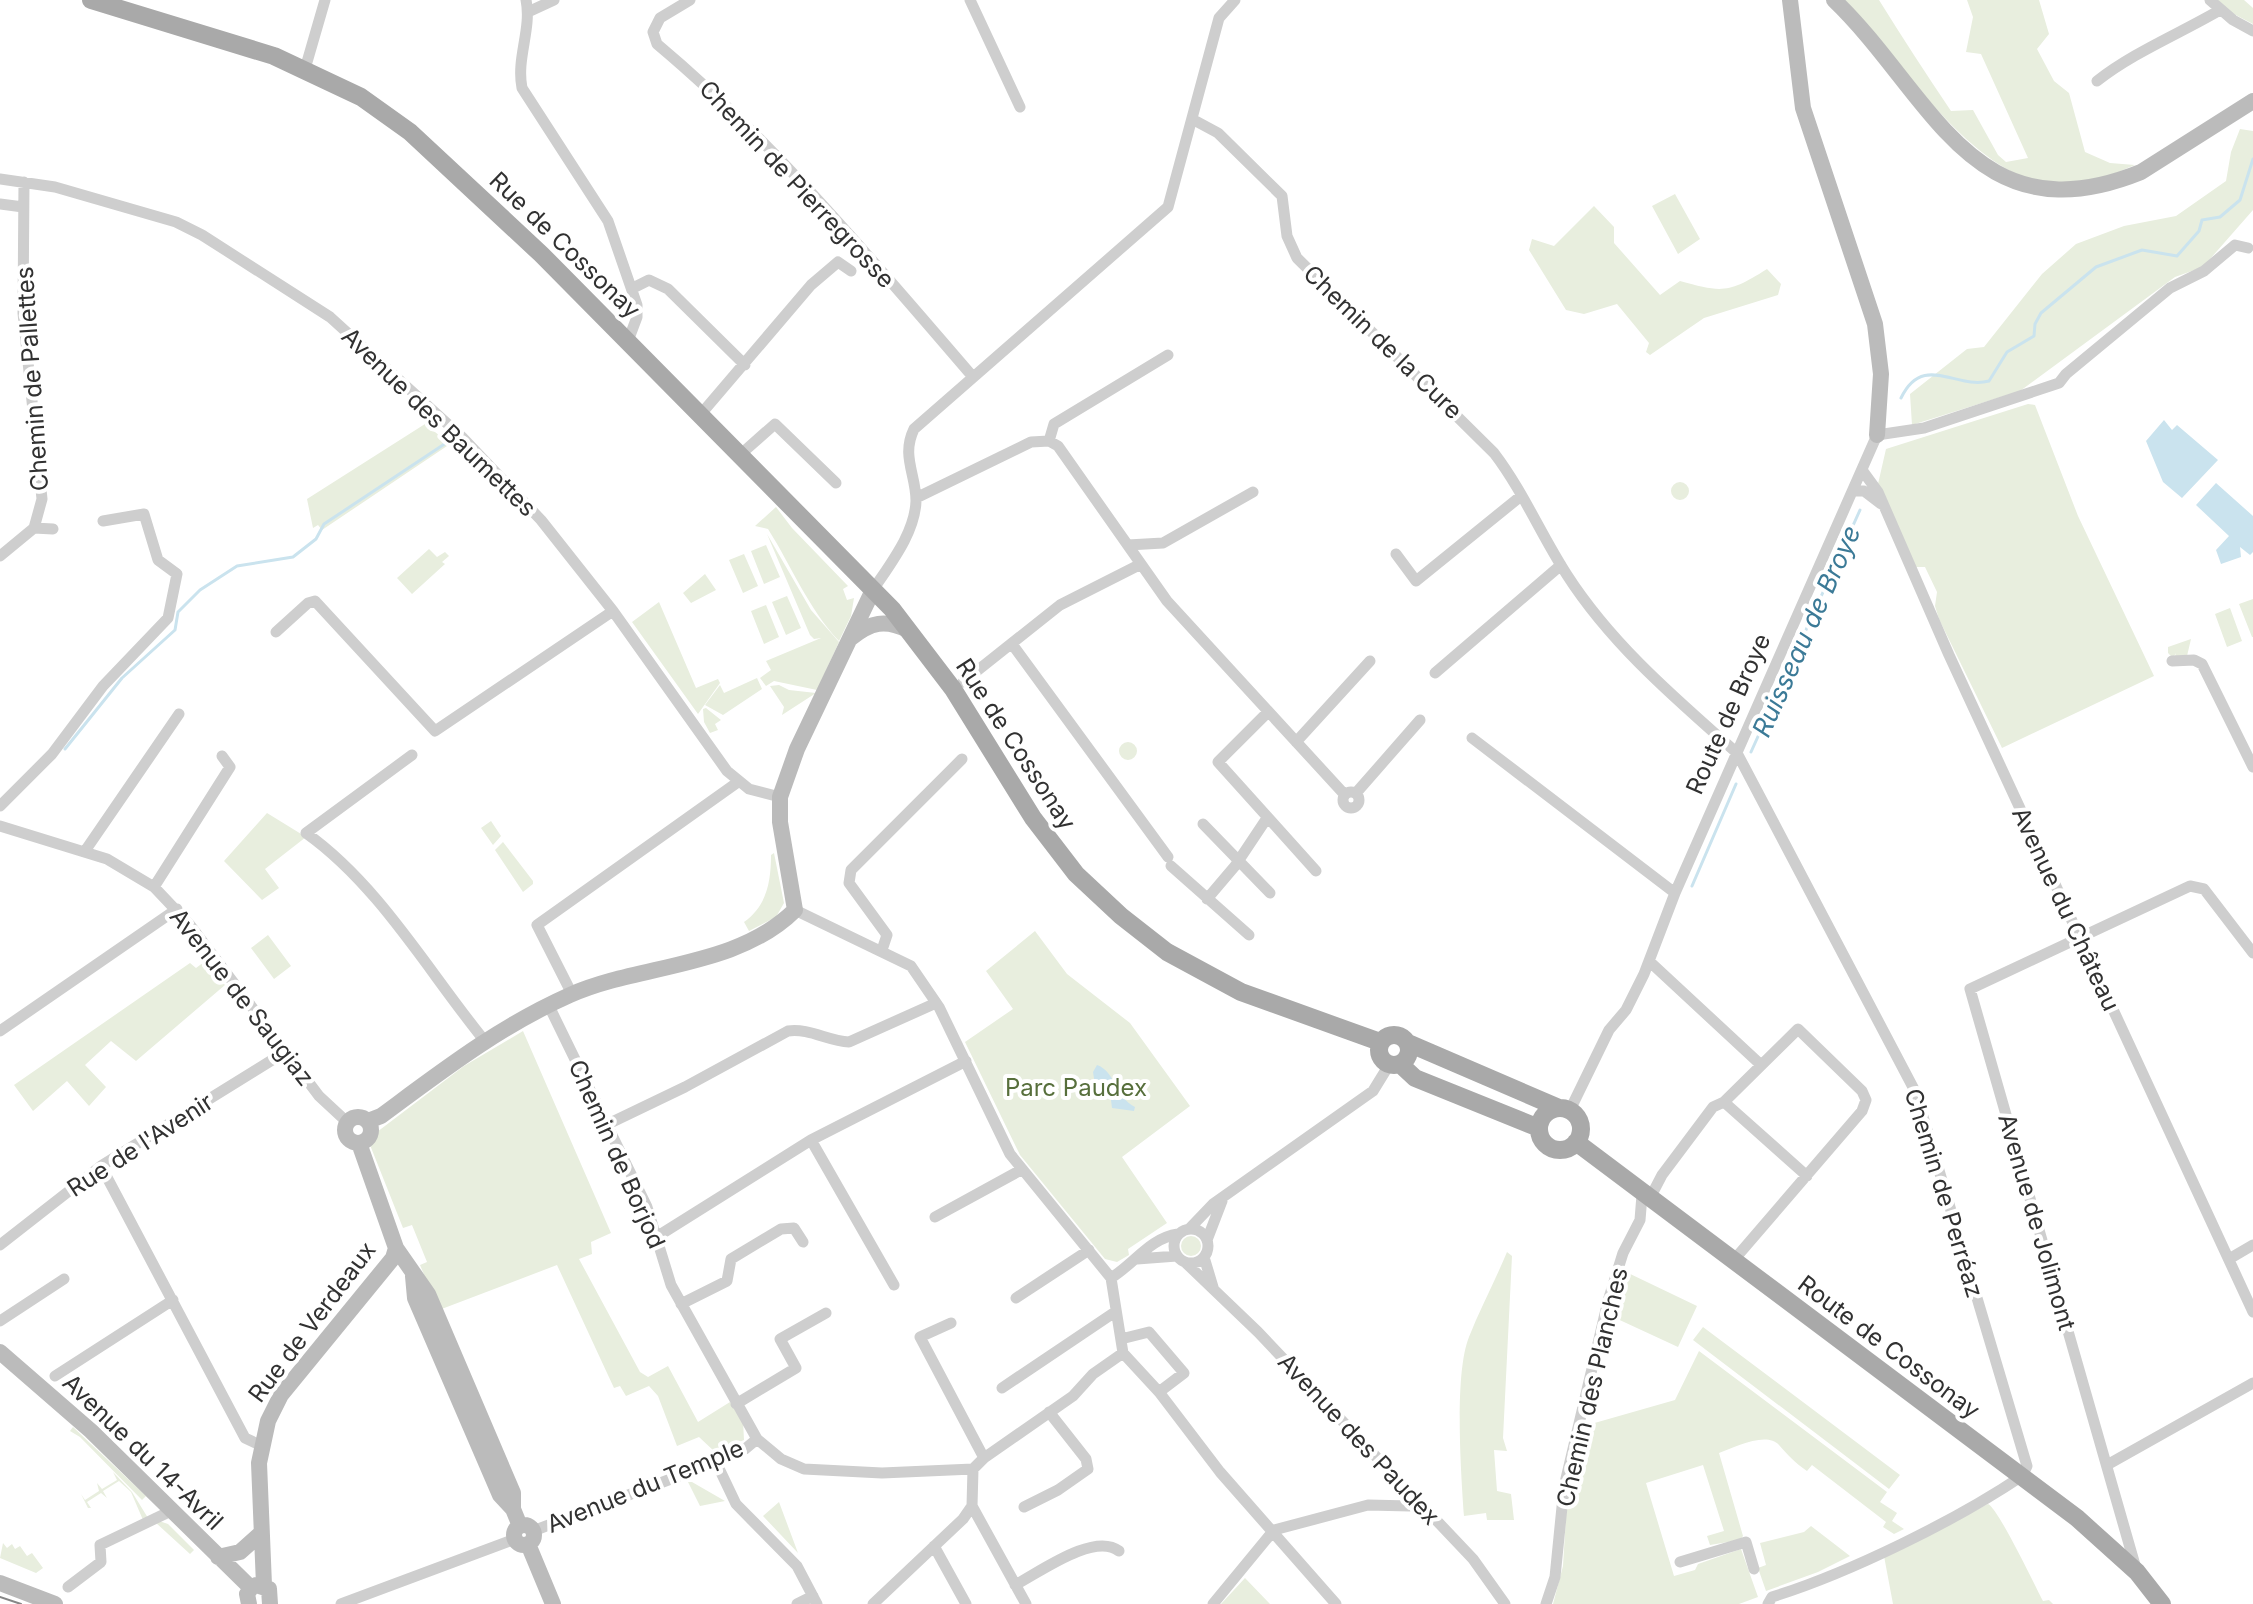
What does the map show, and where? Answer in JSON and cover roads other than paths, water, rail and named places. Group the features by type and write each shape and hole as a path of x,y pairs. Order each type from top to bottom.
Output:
{"main road":[{"name":"Rue de Cossonay","path":"91,0 274,56 305,69 361,97 429,147 628,341 873,590 953,689 1027,811 1076,874 1121,916 1167,952 1241,992 1380,1042 1394,1034 1408,1043 1565,1109"},
{"path":"1380,1042 1382,1060 1415,1078 1539,1128"},
{"path":"1394,1064 1409,1056 1408,1043"},
{"path":"1565,1109 1579,1120 1581,1131 1576,1142 1566,1149 1554,1149 1544,1142 1539,1128 1543,1116 1565,1109"},
{"name":"Route de Cossonay","path":"1576,1142 2077,1518 2137,1572 2162,1604"}],"street":[{"path":"305,69 325,0"},
{"path":"554,0 527,6 520,65 522,88 608,221 633,288 637,317 628,341"},
{"name":"Chemin de Pierregrosse","path":"690,0 660,18 653,32 657,44 717,95 789,169 973,377"},
{"path":"970,0 1020,107"},
{"path":"795,910 780,822 780,797 797,749 873,590 910,526 916,498 909,469 909,439 914,429 1168,207 1219,18 1235,0"},
{"name":"Route de Broye","path":"1565,1109 1609,1030 1626,1010 1649,961 1675,893 1877,435 1881,374 1875,324 1803,108 1790,0"},
{"path":"1834,0 1865,33 1935,122 1998,174 2031,189 2071,190 2141,172 2253,101"},
{"path":"2210,0 2253,31"},
{"path":"2097,81 2128,57 2150,50 2220,10"},
{"name":"Chemin de la Cure","path":"1192,119 1218,133 1282,196 1287,236 1297,258 1494,453 1561,565 1643,667 1692,717 1737,753"},
{"name":"Avenue des Baumettes","path":"0,179 105,200 176,222 202,235 330,317 488,462 541,520 613,611 719,761 738,782"},
{"name":"Chemin de Pallettes","path":"24,182 23,313 42,484 34,528"},
{"path":"0,204 23,207"},
{"path":"1877,435 1924,428 2059,383 2170,288 2204,271 2235,245 2248,248"},
{"path":"701,414 824,273 838,262 851,271"},
{"name":"Rue de Cossonay","path":"633,288 649,280 668,289 745,365"},
{"path":"1049,441 1054,424 1168,355"},
{"path":"741,454 775,424 836,483"},
{"path":"916,498 1016,447 1049,441 1065,452 1139,565 1167,601 1296,742 1350,794 1420,720"},
{"name":"Avenue du Château","path":"1862,470 1878,492 1881,505 2253,1312"},
{"path":"1853,491 1864,491 1881,505"},
{"path":"1128,545 1163,543 1253,492"},
{"path":"1396,554 1416,581 1521,496"},
{"path":"0,806 51,755 103,686 168,618 177,574 158,560 144,514 103,521"},
{"path":"0,556 34,528 53,529"},
{"path":"963,682 1060,605 1139,565"},
{"path":"1435,673 1561,565"},
{"path":"276,632 311,601 318,602 435,731 613,611"},
{"path":"850,639 876,623 893,622 908,630"},
{"path":"1012,644 1170,862 1249,935"},
{"path":"2172,661 2194,660 2202,664 2253,767"},
{"path":"1296,742 1370,661"},
{"path":"1268,712 1218,762 1316,871"},
{"path":"85,851 179,714"},
{"path":"1472,738 1675,893"},
{"name":"Chemin de Perréaz","path":"1737,753 1916,1093 2027,1466 2022,1476"},
{"path":"412,755 306,833 348,870 426,962 484,1040"},
{"path":"154,887 230,767 222,756"},
{"path":"882,950 885,930 849,883 851,870 962,759"},
{"path":"572,994 537,925 738,782 780,797"},
{"path":"1207,899 1240,859 1267,818"},
{"path":"1203,824 1270,893"},
{"name":"Avenue de Saugiaz","path":"0,825 85,851 117,864 154,887 177,909 319,1096 347,1122"},
{"name":"Avenue de Jolimont","path":"2137,1572 1970,989 2197,885 2226,914 2253,953"},
{"path":"0,1031 177,909"},
{"path":"795,910 911,966 936,1003 1021,1170 1061,1212 1111,1278 1123,1353 1159,1392 1220,1472 1336,1604"},
{"path":"368,1121 371,1133 359,1143 346,1135 347,1122 357,1116 368,1121 381,1116 484,1040 572,994 706,959 772,928 795,910"},
{"path":"1649,961 1760,1064"},
{"path":"608,1124 685,1087 788,1031 799,1029 835,1042 849,1042 936,1003"},
{"name":"Chemin de Borjod","path":"549,1006 608,1124 658,1236 671,1285 757,1439"},
{"path":"1640,1220 1686,1140 1713,1107 1724,1102 1798,1029 1862,1091 1866,1100 1862,1111 1733,1261"},
{"name":"Rue de l'Avenir","path":"0,1245 101,1166 285,1052"},
{"path":"658,1236 811,1140 966,1061"},
{"path":"1181,1259 1173,1248 1184,1231 1213,1204 1222,1201 1373,1091 1394,1064"},
{"path":"1724,1102 1807,1176"},
{"path":"811,1140 894,1285"},
{"name":"Rue de Verdeaux","path":"254,1592 259,1535 260,1445 268,1421 281,1395 393,1258 396,1248 359,1143"},
{"path":"101,1166 245,1438 260,1445"},
{"path":"935,1217 1021,1170"},
{"path":"1137,1259 1204,1257 1222,1201"},
{"name":"Chemin des Planches","path":"1546,1604 1555,1577 1564,1487 1608,1301 1623,1253 1651,1201"},
{"path":"681,1304 727,1281 731,1259 781,1229 794,1228 803,1242"},
{"path":"1111,1278 1157,1241 1184,1231 1197,1230 1207,1240"},
{"path":"2229,1259 2253,1245"},
{"path":"396,1248 428,1294 431,1318 458,1383 513,1493 513,1509 553,1604"},
{"path":"1016,1298 1089,1250"},
{"name":"Avenue des Paudex","path":"1204,1257 1213,1287"},
{"name":"Avenue des Paudex","path":"1181,1259 1213,1287 1473,1559 1502,1599"},
{"path":"0,1321 64,1279"},
{"path":"55,1376 173,1300"},
{"path":"1002,1388 1115,1312"},
{"path":"736,1404 796,1368 780,1339 826,1313"},
{"path":"951,1323 920,1337 984,1458"},
{"path":"1121,1339 1149,1332 1184,1373 1159,1392"},
{"name":"Avenue du 14-Avril","path":"0,1352 54,1398 173,1510 254,1592 271,1592 270,1604"},
{"path":"757,1439 781,1459 804,1469 882,1473 973,1469 1123,1353"},
{"path":"2107,1465 2253,1383"},
{"path":"1024,1507 1058,1490 1088,1469 1086,1459 1049,1412"},
{"name":"Avenue du Temple","path":"341,1604 716,1462 745,1449 757,1439"},
{"path":"716,1462 736,1504 797,1566 815,1600 797,1604"},
{"path":"873,1604 963,1519 972,1506 973,1469"},
{"path":"1768,1604 1772,1597 1813,1584 1966,1509 2022,1476"},
{"path":"1213,1604 1274,1530 1368,1505 1410,1506 1416,1501"},
{"path":"972,1506 988,1530 1026,1604"},
{"path":"68,1587 101,1562 100,1545 173,1510"},
{"path":"963,1519 988,1530"},
{"path":"218,1557 240,1552 259,1535"},
{"path":"1680,1562 1746,1542 1754,1569"},
{"path":"934,1546 966,1604"},
{"path":"1015,1585 1088,1547 1106,1546 1119,1551"},
{"path":"0,1583 55,1604"}],"water":[{"path":"2164,420 2172,430 2177,425 2218,460 2182,498 2163,482 2146,441"},
{"path":"2216,483 2253,516 2253,552 2250,555 2240,547 2241,557 2221,564 2216,550 2229,536 2196,505"},
{"path":"1097,1065 1108,1073 1135,1107 1134,1111 1112,1108 1110,1092 1095,1085 1093,1072"}],"waterway":[{"name":"Ruisseau de Broye","path":"1901,398 1919,377 1930,375 1964,381 1989,381 2007,352 2034,336 2035,324 2041,313 2096,267 2142,250 2177,256 2199,231 2202,220 2220,217 2240,200 2253,159"},
{"path":"65,749 122,678 175,630 178,612 200,590 237,566 293,557 316,539 324,524 449,441"},
{"name":"Ruisseau de Broye","path":"1751,752 1860,510"},
{"name":"Ruisseau de Broye","path":"1692,886 1736,784"}],"tram line":[{"path":"0,1597 21,1604"}],"park label":[{"name":"Parc Paudex","path":"1076,1087"}]}
